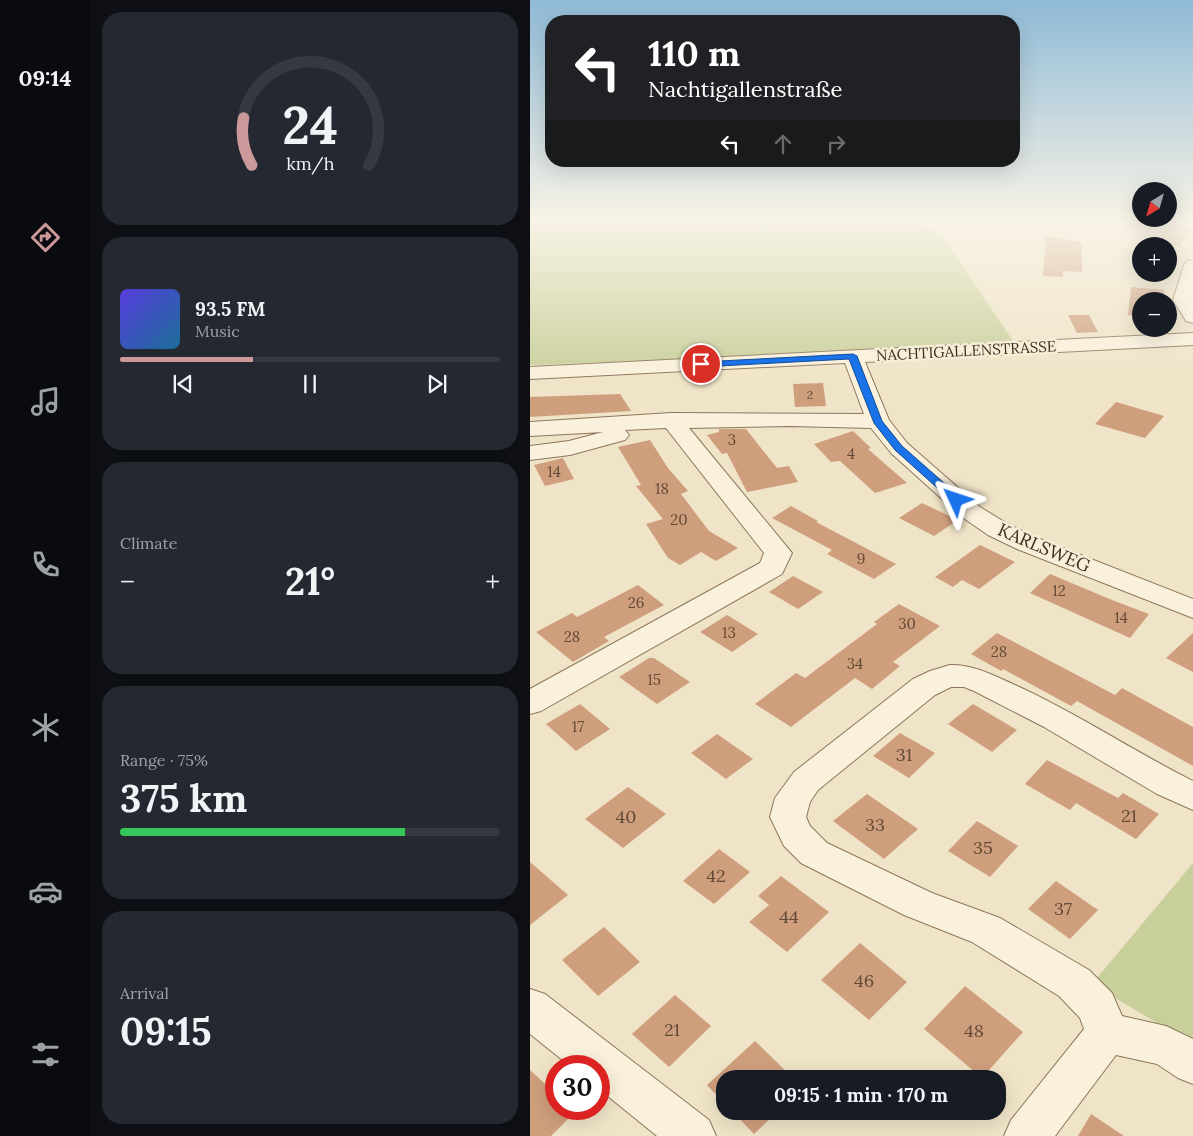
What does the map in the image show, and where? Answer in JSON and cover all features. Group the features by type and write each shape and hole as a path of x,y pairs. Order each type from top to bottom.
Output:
{"street":[{"path":"1190,275 1182,300 1193,317"},
{"name":"NACHTIGALLENSTRASSE","path":"530,373 1193,339"},
{"name":"KARLSWEG","path":"853,356 878,421 899,448 971,512 997,529 1026,543 1193,609"},
{"path":"530,429 671,420 815,418 878,421"},
{"path":"530,453 570,448 671,420"},
{"path":"530,703 772,568 778,553 671,420"},
{"path":"1107,1033 1097,1007 1074,983 986,930 918,904 814,853 797,836 788,817 792,798 806,781 924,687 939,678 958,676 979,681 1045,711 1156,779 1193,797"},
{"path":"530,1008 693,1136"},
{"path":"1107,1033 1166,1046 1193,1063"},
{"path":"1026,1136 1107,1033"}],"green space":[{"path":"530,275 969,275 1017,347 530,365"},
{"path":"1193,863 1193,1041 1192,1044 1092,984"}],"building":[{"path":"1063,275 1063,277 1043,276"},
{"path":"1131,287 1164,290 1164,292 1132,292 1132,315 1128,315"},
{"path":"1068,315 1089,315 1098,332 1077,333"},
{"path":"823,383 826,406 795,407 793,384"},
{"path":"620,394 631,411 530,417 530,397"},
{"path":"1116,402 1164,416 1145,438 1095,424"},
{"path":"719,429 746,429 777,468 789,466 798,482 747,492 727,453 722,454 707,435 719,432"},
{"path":"853,431 871,448 868,449 907,483 875,493 840,461 831,462 814,444"},
{"path":"650,440 668,468 688,491 681,494 709,531 738,548 716,561 701,552 680,565 668,558 646,524 663,519 636,486 641,485 618,447"},
{"path":"563,458 574,479 545,486 534,465"},
{"path":"922,503 958,520 934,536 899,518"},
{"path":"791,506 818,521 816,522 896,564 874,579 827,554 832,550 772,518"},
{"path":"980,545 1015,562 979,589 962,580 953,587 935,577"},
{"path":"1050,574 1149,614 1130,638 1030,593"},
{"path":"793,576 823,592 798,609 769,592"},
{"path":"638,585 664,605 604,637 609,641 573,662 536,632 572,613 577,617"},
{"path":"899,604 940,626 893,662 900,666 872,689 855,678 791,727 755,704 796,673 805,678 877,624 874,622"},
{"path":"727,615 758,634 732,652 700,632"},
{"path":"997,633 1115,695 1122,688 1193,727 1193,766 1077,701 1071,706 971,654"},
{"path":"1193,633 1193,672 1166,658"},
{"path":"649,658 654,658 690,682 657,704 619,677"},
{"path":"580,704 610,729 576,751 546,724"},
{"path":"973,704 1017,730 992,752 948,724"},
{"path":"900,733 935,753 909,778 873,756"},
{"path":"717,734 753,759 726,779 691,753"},
{"path":"1047,760 1118,798 1123,793 1159,814 1136,839 1076,803 1070,810 1025,784"},
{"path":"628,787 666,814 623,848 585,819"},
{"path":"867,794 918,829 884,859 833,821"},
{"path":"977,821 1018,846 990,877 948,851"},
{"path":"719,849 750,872 714,904 683,881"},
{"path":"530,862 568,895 530,925"},
{"path":"781,876 829,912 787,952 749,922 769,905 758,896"},
{"path":"1056,881 1098,910 1070,939 1028,909"},
{"path":"604,927 640,962 598,996 562,960"},
{"path":"860,943 907,982 869,1020 821,980"},
{"path":"965,986 1023,1032 989,1070 973,1070 924,1029"},
{"path":"675,995 711,1026 669,1067 632,1034"},
{"path":"755,1041 785,1070 723,1070"},
{"path":"530,1070 545,1084 545,1120 567,1120 551,1136 530,1136"},
{"path":"716,1077 716,1094 707,1085"},
{"path":"1091,1114 1124,1136 1078,1136"},
{"path":"741,1120 769,1120 754,1134"}],"route":[{"path":"701,364 853,356 862,384 878,421 899,448 956,500"}]}
